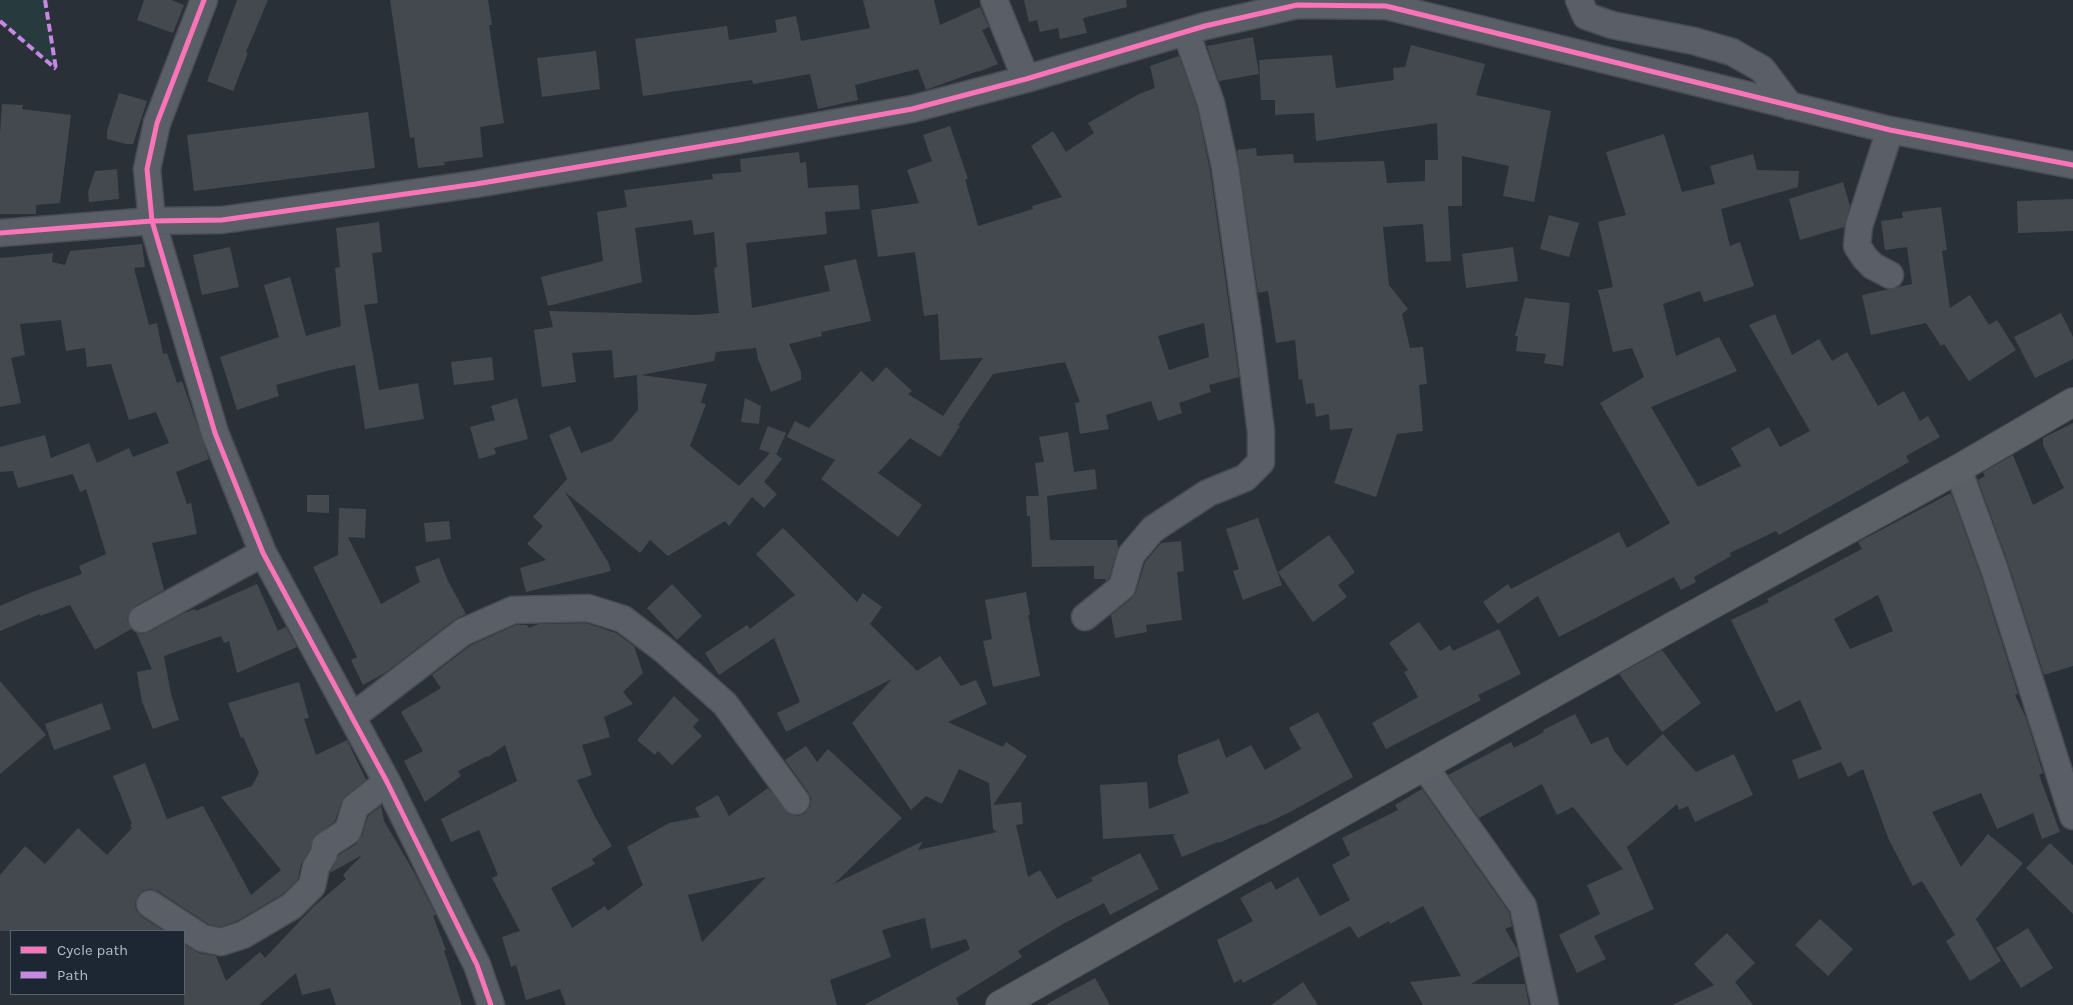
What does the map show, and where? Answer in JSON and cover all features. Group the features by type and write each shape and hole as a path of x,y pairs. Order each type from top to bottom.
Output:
{"main road":[{"path":"1001,1005 1666,630 1958,470 2073,402"}],"street":[{"path":"204,0 157,123 147,169 152,221 216,433 263,553 387,782 477,965 491,1005"},
{"path":"994,0 1026,79"},
{"path":"1579,0 1586,16 1612,25 1732,52 1762,69 1790,106"},
{"path":"0,233 152,221 222,220 476,184 739,140 912,109 1026,79 1205,26 1297,5 1386,6 1890,130 2073,165"},
{"path":"1085,617 1122,588 1131,555 1152,529 1208,493 1245,478 1261,462 1260,432 1248,330 1225,167 1210,103 1186,32"},
{"path":"1890,130 1859,226 1857,246 1865,258 1874,266 1890,275"},
{"path":"1958,470 1994,568 2073,816"},
{"path":"142,619 263,553"},
{"path":"352,717 463,632 513,610 588,608 622,620 664,650 725,704 796,801"},
{"path":"1424,766 1523,906 1546,1005"},
{"path":"150,904 202,938 221,942 243,935 292,906 312,886 316,867 324,854 325,846 348,831 355,807 387,782"}],"green space":[{"path":"0,0 45,0 56,69 0,21"}],"building":[{"path":"144,0 171,0 184,5 173,33 137,20"},
{"path":"237,0 268,0 246,52 248,53 233,91 207,81"},
{"path":"390,0 488,0 492,25 489,25 504,123 480,127 483,157 444,162 445,165 418,168 414,137 410,138"},
{"path":"863,0 934,0 940,25 980,7 989,27 982,30 998,64 926,90 918,69 855,85 858,100 818,109 810,74 753,84 752,80 643,96 635,39 727,26 729,40 777,32 775,20 796,16 801,41 870,28"},
{"path":"1024,0 1126,0 1127,7 1083,18 1087,33 1060,39 1058,28 1040,32 1037,20 1029,22"},
{"path":"1253,37 1259,74 1219,81 1207,46"},
{"path":"1411,45 1485,64 1476,95 1551,111 1534,202 1503,196 1509,166 1462,156 1462,206 1448,206 1451,261 1426,262 1423,224 1383,227 1389,285 1408,309 1402,314 1410,348 1423,347 1427,384 1419,385 1423,431 1397,434 1376,497 1334,483 1353,428 1330,430 1329,414 1316,417 1314,403 1306,404 1302,379 1299,380 1295,340 1276,343 1268,291 1258,293 1237,150 1256,148 1257,156 1293,154 1294,163 1384,161 1387,183 1425,181 1425,160 1438,160 1437,123 1316,141 1314,113 1275,115 1275,100 1261,100 1259,60 1332,55 1336,88 1394,80 1393,68 1405,67"},
{"path":"596,51 600,89 542,97 537,58"},
{"path":"1179,56 1197,107 1210,170 1239,377 1209,385 1211,392 1179,403 1182,413 1158,421 1151,401 1106,415 1109,429 1080,434 1075,403 1080,402 1065,362 993,374 958,425 960,426 940,457 910,438 878,473 922,505 898,537 821,479 835,460 787,437 795,421 809,428 861,371 873,382 886,367 912,391 908,394 943,416 983,358 940,360 938,314 924,316 915,252 878,257 871,210 919,203 907,170 932,161 923,135 950,126 968,179 965,179 978,226 1033,209 1032,206 1062,197 1031,146 1053,131 1066,152 1094,133 1088,123 1139,94 1155,88 1150,66","holes":["1204,323 1209,357 1169,370 1158,336"]},
{"path":"119,93 147,101 133,144 107,139 107,131"},
{"path":"2,104 23,105 22,109 71,115 60,203 36,205 36,214 0,214"},
{"path":"368,112 375,168 194,191 187,135"},
{"path":"1664,134 1682,192 1715,184 1710,166 1753,154 1757,170 1799,171 1798,187 1721,209 1730,246 1740,242 1754,286 1704,302 1700,291 1663,304 1676,356 1719,337 1737,371 1651,407 1698,487 1741,466 1731,448 1769,427 1780,447 1810,431 1749,325 1775,314 1792,355 1819,339 1832,361 1847,352 1878,406 1904,391 1920,421 1928,416 1940,437 1906,456 1909,462 1779,535 1776,531 1730,553 1731,556 1694,577 1696,582 1681,590 1674,577 1559,637 1538,596 1498,624 1483,602 1508,584 1511,589 1619,532 1627,548 1670,523 1600,403 1644,377 1632,348 1613,352 1598,290 1613,287 1598,222 1626,215 1606,152"},
{"path":"799,152 800,163 806,162 808,188 858,185 860,209 825,212 827,234 746,243 752,308 830,291 824,266 856,259 871,321 821,332 822,336 789,344 801,372 801,380 771,392 758,359 756,348 716,352 714,361 641,375 707,384 701,403 706,404 690,446 739,486 770,453 759,449 768,426 786,433 777,453 775,453 782,459 764,482 777,494 764,508 752,497 729,526 725,521 668,556 650,540 640,553 565,492 608,562 611,571 526,592 520,568 546,560 527,544 543,526 533,517 567,479 549,435 570,426 581,453 612,441 638,410 637,375 614,378 612,350 572,353 576,382 542,387 534,330 553,327 549,311 696,315 719,313 714,268 717,267 714,232 694,235 692,220 635,228 642,282 548,306 541,277 603,261 597,212 627,207 624,190 713,179 712,174 741,172 740,159"},
{"path":"117,169 119,199 89,202 88,192 95,171"},
{"path":"1843,182 1850,206 1844,227 1800,240 1789,199"},
{"path":"2073,199 2073,231 2018,233 2017,201"},
{"path":"1941,207 1947,250 1942,251 1950,308 1970,295 1989,325 1997,320 2016,350 1969,381 1944,344 1941,346 1926,323 1871,335 1862,295 1912,284 1907,247 1885,250 1881,221 1903,218 1902,212"},
{"path":"1549,215 1579,223 1569,257 1540,249"},
{"path":"379,222 382,252 372,253 378,303 364,305 379,390 418,383 424,419 365,429 355,365 276,385 279,396 237,410 220,357 279,337 264,285 290,277 306,336 341,326 335,268 340,267 336,228"},
{"path":"142,244 145,267 134,268 149,325 157,323 163,354 167,353 177,383 182,381 209,459 176,472 187,504 191,503 197,534 152,543 164,590 135,606 130,611 127,619 131,629 95,650 70,605 40,616 40,614 0,631 0,606 82,574 79,566 106,554 86,489 80,492 73,474 18,488 13,471 0,472 0,447 45,435 51,458 89,443 97,463 129,448 133,457 169,443 156,412 129,420 111,364 87,367 85,348 66,351 61,320 20,324 25,355 11,358 21,403 0,407 0,258 53,253 52,262 65,265 70,251"},
{"path":"230,247 239,287 202,295 193,255"},
{"path":"1513,247 1518,281 1466,288 1462,254"},
{"path":"1525,298 1570,303 1563,366 1544,363 1546,354 1516,351 1518,336 1515,336"},
{"path":"2061,313 2073,337 2073,359 2035,378 2014,337"},
{"path":"492,357 494,380 454,385 451,362"},
{"path":"517,398 528,439 494,448 496,454 479,459 470,427 495,420 491,406"},
{"path":"745,398 761,406 759,424 741,422"},
{"path":"2073,423 2073,666 2044,675 2008,563 1978,480 1985,476 1983,472 2013,455 2033,505 2064,488 2043,445 2043,438"},
{"path":"1068,432 1074,472 1095,469 1097,489 1047,496 1050,540 1117,540 1118,548 1109,578 1106,581 1105,579 1094,579 1094,566 1032,567 1030,516 1027,516 1026,496 1039,496 1035,463 1044,462 1039,437"},
{"path":"1951,493 1980,573 2018,694 2015,695 2026,718 2043,773 2039,775 2060,832 2042,839 2033,813 1997,829 1981,793 1932,812 1961,867 1988,834 2023,863 1976,919 2001,961 1970,981 1946,941 1955,935 1922,881 1913,886 1889,840 1863,769 1848,777 1841,762 1799,779 1792,760 1822,749 1800,700 1776,712 1731,620 1769,602 1767,599 1862,549 1858,542","holes":["1878,595 1893,631 1850,649 1834,619"]},
{"path":"307,495 329,495 329,513 307,512"},
{"path":"339,508 366,509 365,538 348,537 381,604 420,582 415,567 439,558 448,581 466,614 454,620 385,673 363,685 351,660 357,657 313,567 338,555"},
{"path":"1258,518 1282,585 1243,600 1233,571 1239,569 1226,529"},
{"path":"449,521 451,539 426,542 424,523"},
{"path":"783,528 857,602 863,593 882,607 870,624 917,671 940,656 961,686 976,680 987,704 948,722 1003,747 1006,742 1027,756 993,805 1021,802 1023,824 1016,825 1028,877 1040,870 1057,899 1093,881 1091,878 1140,853 1159,889 1110,915 1104,903 1061,925 1018,951 1022,957 956,998 959,1005 864,1005 970,949 966,939 931,949 925,918 882,930 891,957 830,980 837,1005 566,1005 560,989 526,1000 516,965 511,967 502,937 520,931 492,878 498,875 479,830 451,842 441,819 517,781 505,745 488,757 458,771 461,776 425,802 404,761 423,751 401,712 441,688 432,675 471,645 516,625 527,625 529,628 539,624 586,623 616,633 634,646 643,673 623,692 633,704 604,717 610,737 582,745 592,775 577,780 612,846 592,859 595,864 551,888 572,928 605,906 608,911 643,885 627,847 669,823 700,817 695,808 718,795 729,816 768,788 790,814 798,816 805,813 810,807 811,799 785,760 806,746 817,762 828,749 902,818 834,884 923,841 918,850 997,832 993,829 989,783 959,769 942,804 926,796 911,810 852,723 892,679 786,732 777,713 800,702 774,638 719,675 705,653 747,625 750,629 795,595 756,554","holes":["766,877 702,942 688,895"]},
{"path":"1329,535 1355,572 1338,585 1347,597 1313,622 1278,572"},
{"path":"1181,541 1184,571 1177,572 1182,620 1146,625 1147,632 1115,638 1111,615 1131,599 1136,592 1145,562 1161,543"},
{"path":"257,584 278,631 286,627 297,647 237,673 229,641 224,643 221,636 164,656 171,694 179,720 153,729 142,702 137,672 152,669 136,632 142,634 149,632 184,613 195,609 196,611"},
{"path":"672,584 702,616 677,640 647,608"},
{"path":"1026,592 1030,615 1028,615 1040,676 993,687 983,641 992,639 985,600"},
{"path":"1419,622 1440,651 1450,645 1453,651 1499,629 1521,674 1478,695 1481,700 1386,749 1372,723 1418,697 1404,672 1408,670 1389,643"},
{"path":"1662,650 1701,703 1662,732 1619,674"},
{"path":"0,681 46,735 0,774"},
{"path":"299,682 309,718 304,719 316,755 347,740 366,780 345,796 335,821 313,838 310,849 301,864 298,879 283,894 237,921 220,927 208,924 158,891 150,889 144,890 138,895 135,903 136,910 142,917 162,930 0,931 0,875 25,846 45,864 78,828 107,855 132,828 113,776 145,763 167,819 203,806 251,895 281,870 221,797 252,786 259,773 243,737 241,738 228,703"},
{"path":"674,696 699,720 693,727 702,736 672,765 658,751 655,755 637,740"},
{"path":"102,703 111,729 54,750 45,724"},
{"path":"1318,712 1353,777 1263,825 1182,857 1173,836 1176,834 1103,839 1100,785 1147,782 1149,809 1189,793 1178,762 1178,755 1219,739 1226,758 1251,745 1265,770 1301,749 1289,728"},
{"path":"1575,714 1591,744 1608,737 1614,751 1627,766 1663,734 1696,772 1734,754 1753,795 1695,822 1688,806 1679,810 1677,804 1627,847 1654,909 1594,936 1606,959 1577,973 1559,935 1600,914 1587,885 1623,869 1573,807 1557,815 1542,784 1479,818 1448,775 1511,742 1514,748 1544,732 1543,730"},
{"path":"1422,789 1509,912 1512,926 1505,929 1519,956 1471,984 1525,984 1529,1005 1423,1005 1410,982 1461,976 1423,906 1390,924 1389,921 1358,938 1350,926 1243,983 1241,979 1234,983 1217,940 1253,921 1240,898 1271,881 1276,890 1298,877 1320,916 1350,900 1332,865 1350,855 1342,838 1398,810 1395,805"},
{"path":"381,806 384,821 414,872 436,915 433,916 446,950 444,951 462,1005 336,1005 330,988 302,995 296,973 259,1005 184,1005 185,945 199,953 216,956 226,981 260,952 265,958 314,906 346,879 343,875 362,855 330,873 339,855 356,844 362,836 368,816"},
{"path":"2050,843 2073,865 2073,914 2026,868"},
{"path":"1820,919 1853,949 1828,976 1795,945"},
{"path":"2028,928 2053,968 2021,988 1996,948"},
{"path":"1727,933 1755,963 1735,982 1753,1005 1672,1005 1714,985 1694,964"},
{"path":"1095,978 1110,1005 1045,1005"},
{"path":"1303,982 1318,1005 1271,1005"}],"marked path":[{"path":"45,0 56,69"},
{"path":"0,21 56,69"}],"cycle path":[{"path":"204,0 157,123 147,169 152,221 215,433 263,553 387,782 477,965 491,1005"},
{"path":"0,233 152,221 222,220 476,184 739,140 912,109 1026,79 1205,26 1297,5 1386,6 1890,130 2073,165"}]}
